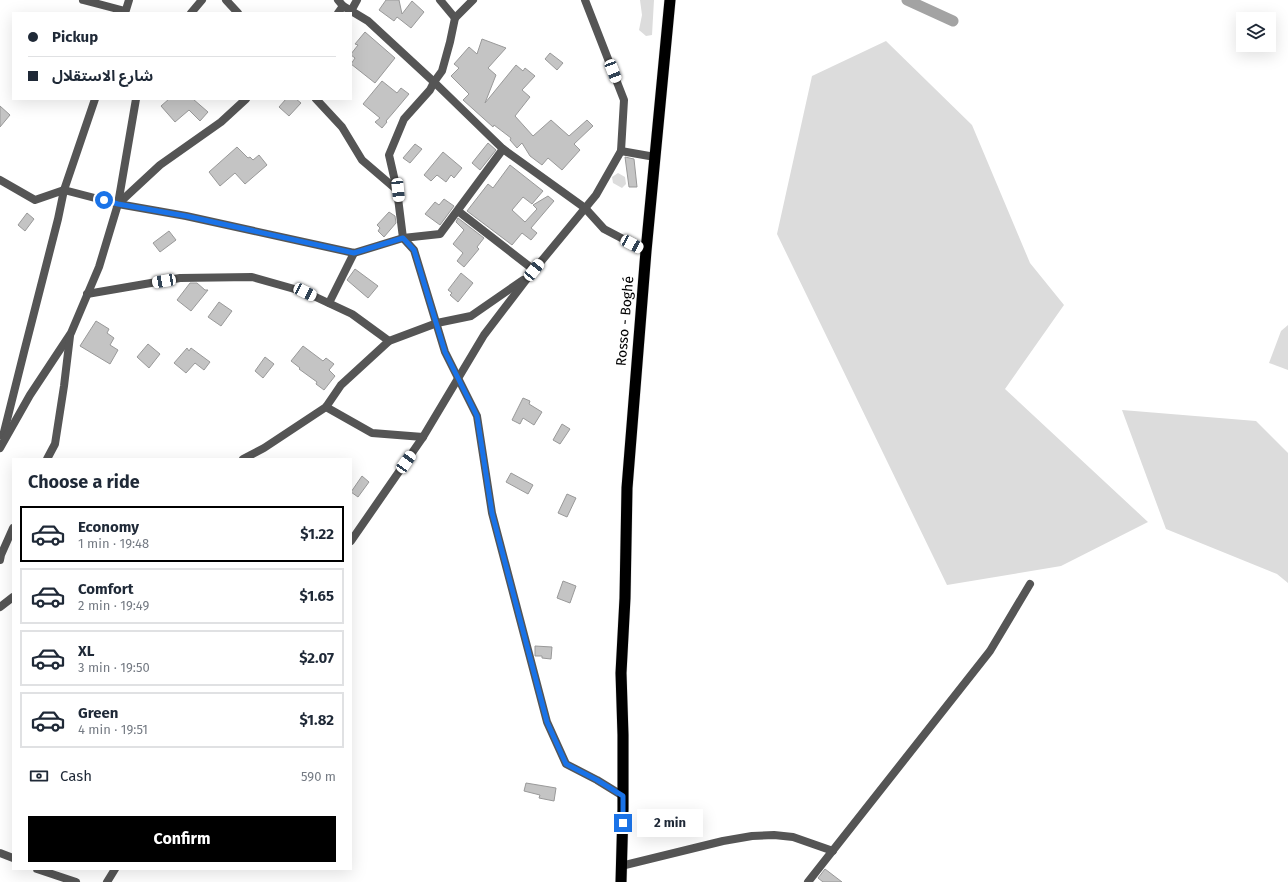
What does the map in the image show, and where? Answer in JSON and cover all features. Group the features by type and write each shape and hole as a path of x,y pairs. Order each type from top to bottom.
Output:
{"highway":[{"name":"Rosso - Boghé","path":"621,882 624,809 621,673 625,598 627,488 646,251 670,0"}],"street":[{"path":"83,0 125,12 129,0"},
{"path":"192,12 202,0"},
{"path":"226,0 237,12"},
{"path":"351,11 357,0"},
{"path":"440,0 454,18"},
{"path":"473,0 454,18 450,42 442,71 430,90 404,119 389,155 398,190 403,238 414,250 445,352 477,416 492,513 547,722 566,764 597,780 623,796"},
{"path":"352,540 423,437 484,335 532,273 596,195 621,151 624,100 585,0"},
{"path":"341,3 368,21 503,149 585,208 604,229 646,251"},
{"path":"0,447 64,190 95,100"},
{"path":"0,447 30,395 70,333 99,267 118,204 136,100"},
{"path":"317,100 342,127 362,160 398,190"},
{"path":"118,204 160,165 221,122 237,102"},
{"path":"0,180 35,200 64,190 118,204 186,216 354,253 403,238 440,234 503,149"},
{"path":"621,151 655,157"},
{"path":"458,211 532,273"},
{"path":"329,303 354,253"},
{"path":"245,458 264,448 326,407 341,385 389,341 437,323 472,316 532,273"},
{"path":"87,294 180,278 252,277 305,292 329,303 352,314 389,341"},
{"path":"48,458 55,444 70,333"},
{"path":"326,407 372,432 423,437"},
{"path":"0,560 1,554 12,530"},
{"path":"808,882 990,650 1030,584"},
{"path":"0,607 12,598"},
{"path":"621,866 723,841 752,836 774,835 793,837 833,850"},
{"path":"0,853 12,858"},
{"path":"40,870 76,882"},
{"path":"107,882 114,870"}],"shaded area":[{"path":"640,0 654,0 652,35 646,36 639,30 642,15"},
{"path":"886,41 972,125 1030,263 1064,305 1005,389 1148,522 1061,566 947,585 777,234 812,76"},
{"path":"618,173 625,177 626,184 622,188 613,183 612,177"},
{"path":"1288,325 1288,370 1269,363 1281,331"},
{"path":"1122,410 1256,421 1288,453 1288,583 1277,574 1166,529"}],"building":[{"path":"386,0 399,0 402,14 412,1 424,12 411,28 397,17 394,21 379,10"},
{"path":"365,32 395,58 375,83 352,65 355,58 352,56 352,53 358,45 355,44"},
{"path":"482,39 506,48 488,68 496,75 485,103 516,65 523,71 525,68 535,76 522,90 530,97 515,116 533,136 551,120 569,136 587,120 593,126 574,144 580,150 562,170 548,158 542,165 530,156 522,143 517,148 510,140 511,138 494,125 493,127 463,100 469,94 451,76 459,68 454,64 469,47 477,54"},
{"path":"550,53 563,63 557,70 545,59"},
{"path":"382,81 397,93 401,88 409,94 386,121 387,122 382,128 375,122 380,118 363,104"},
{"path":"168,100 194,100 208,112 200,121 189,110 175,122 161,106"},
{"path":"285,100 297,100 301,103 289,116 279,107"},
{"path":"0,106 10,115 0,127"},
{"path":"488,143 496,150 480,170 472,163"},
{"path":"415,144 422,149 410,163 403,158"},
{"path":"237,147 248,158 250,157 253,160 259,155 267,165 245,184 235,173 220,186 209,172"},
{"path":"443,152 462,168 454,178 451,175 446,182 437,175 431,181 424,175"},
{"path":"625,157 634,159 637,187 629,187"},
{"path":"510,165 543,191 532,204 523,197 512,210 525,222 537,209 533,205 548,196 554,201 531,228 537,233 531,240 522,233 512,245 467,211 488,184 493,188"},
{"path":"444,199 454,206 440,225 425,214 435,202 439,205"},
{"path":"389,212 395,216 396,223 384,237 378,231 380,228 377,225"},
{"path":"27,213 34,219 25,231 18,225"},
{"path":"458,218 484,238 477,247 479,249 464,267 457,261 463,253 453,244 464,230 456,222"},
{"path":"169,231 176,240 160,252 153,243"},
{"path":"355,269 378,286 368,298 347,280"},
{"path":"461,273 473,283 458,302 450,295 452,293 448,290"},
{"path":"190,283 197,283 205,290 208,290 191,311 177,300"},
{"path":"219,302 232,311 221,326 208,317"},
{"path":"96,321 109,329 107,333 114,338 110,345 118,350 110,364 80,346"},
{"path":"148,344 160,354 149,368 137,357"},
{"path":"303,346 323,361 326,358 334,364 329,370 335,376 324,390 316,384 317,382 291,361"},
{"path":"187,348 189,351 191,348 210,362 204,370 195,363 186,373 174,363"},
{"path":"265,357 274,364 263,378 255,371"},
{"path":"523,398 530,401 529,404 542,412 534,425 523,418 520,424 512,420"},
{"path":"562,424 570,429 560,444 553,440"},
{"path":"511,473 533,485 528,494 506,482"},
{"path":"362,476 369,482 358,497 352,493"},
{"path":"567,494 576,498 567,517 558,513"},
{"path":"563,581 576,586 570,603 557,598"},
{"path":"535,646 552,647 551,659 542,658 542,656 535,656"},
{"path":"526,783 556,788 554,801 539,798 540,795 524,791"},
{"path":"825,869 842,882 823,882 818,878"}],"waterway":[{"path":"907,0 953,21"}],"route":[{"path":"104,200 118,204 186,216 354,253 403,238 414,250 445,352 477,416 492,513 547,722 566,764 597,780 623,796 623,823"}]}
